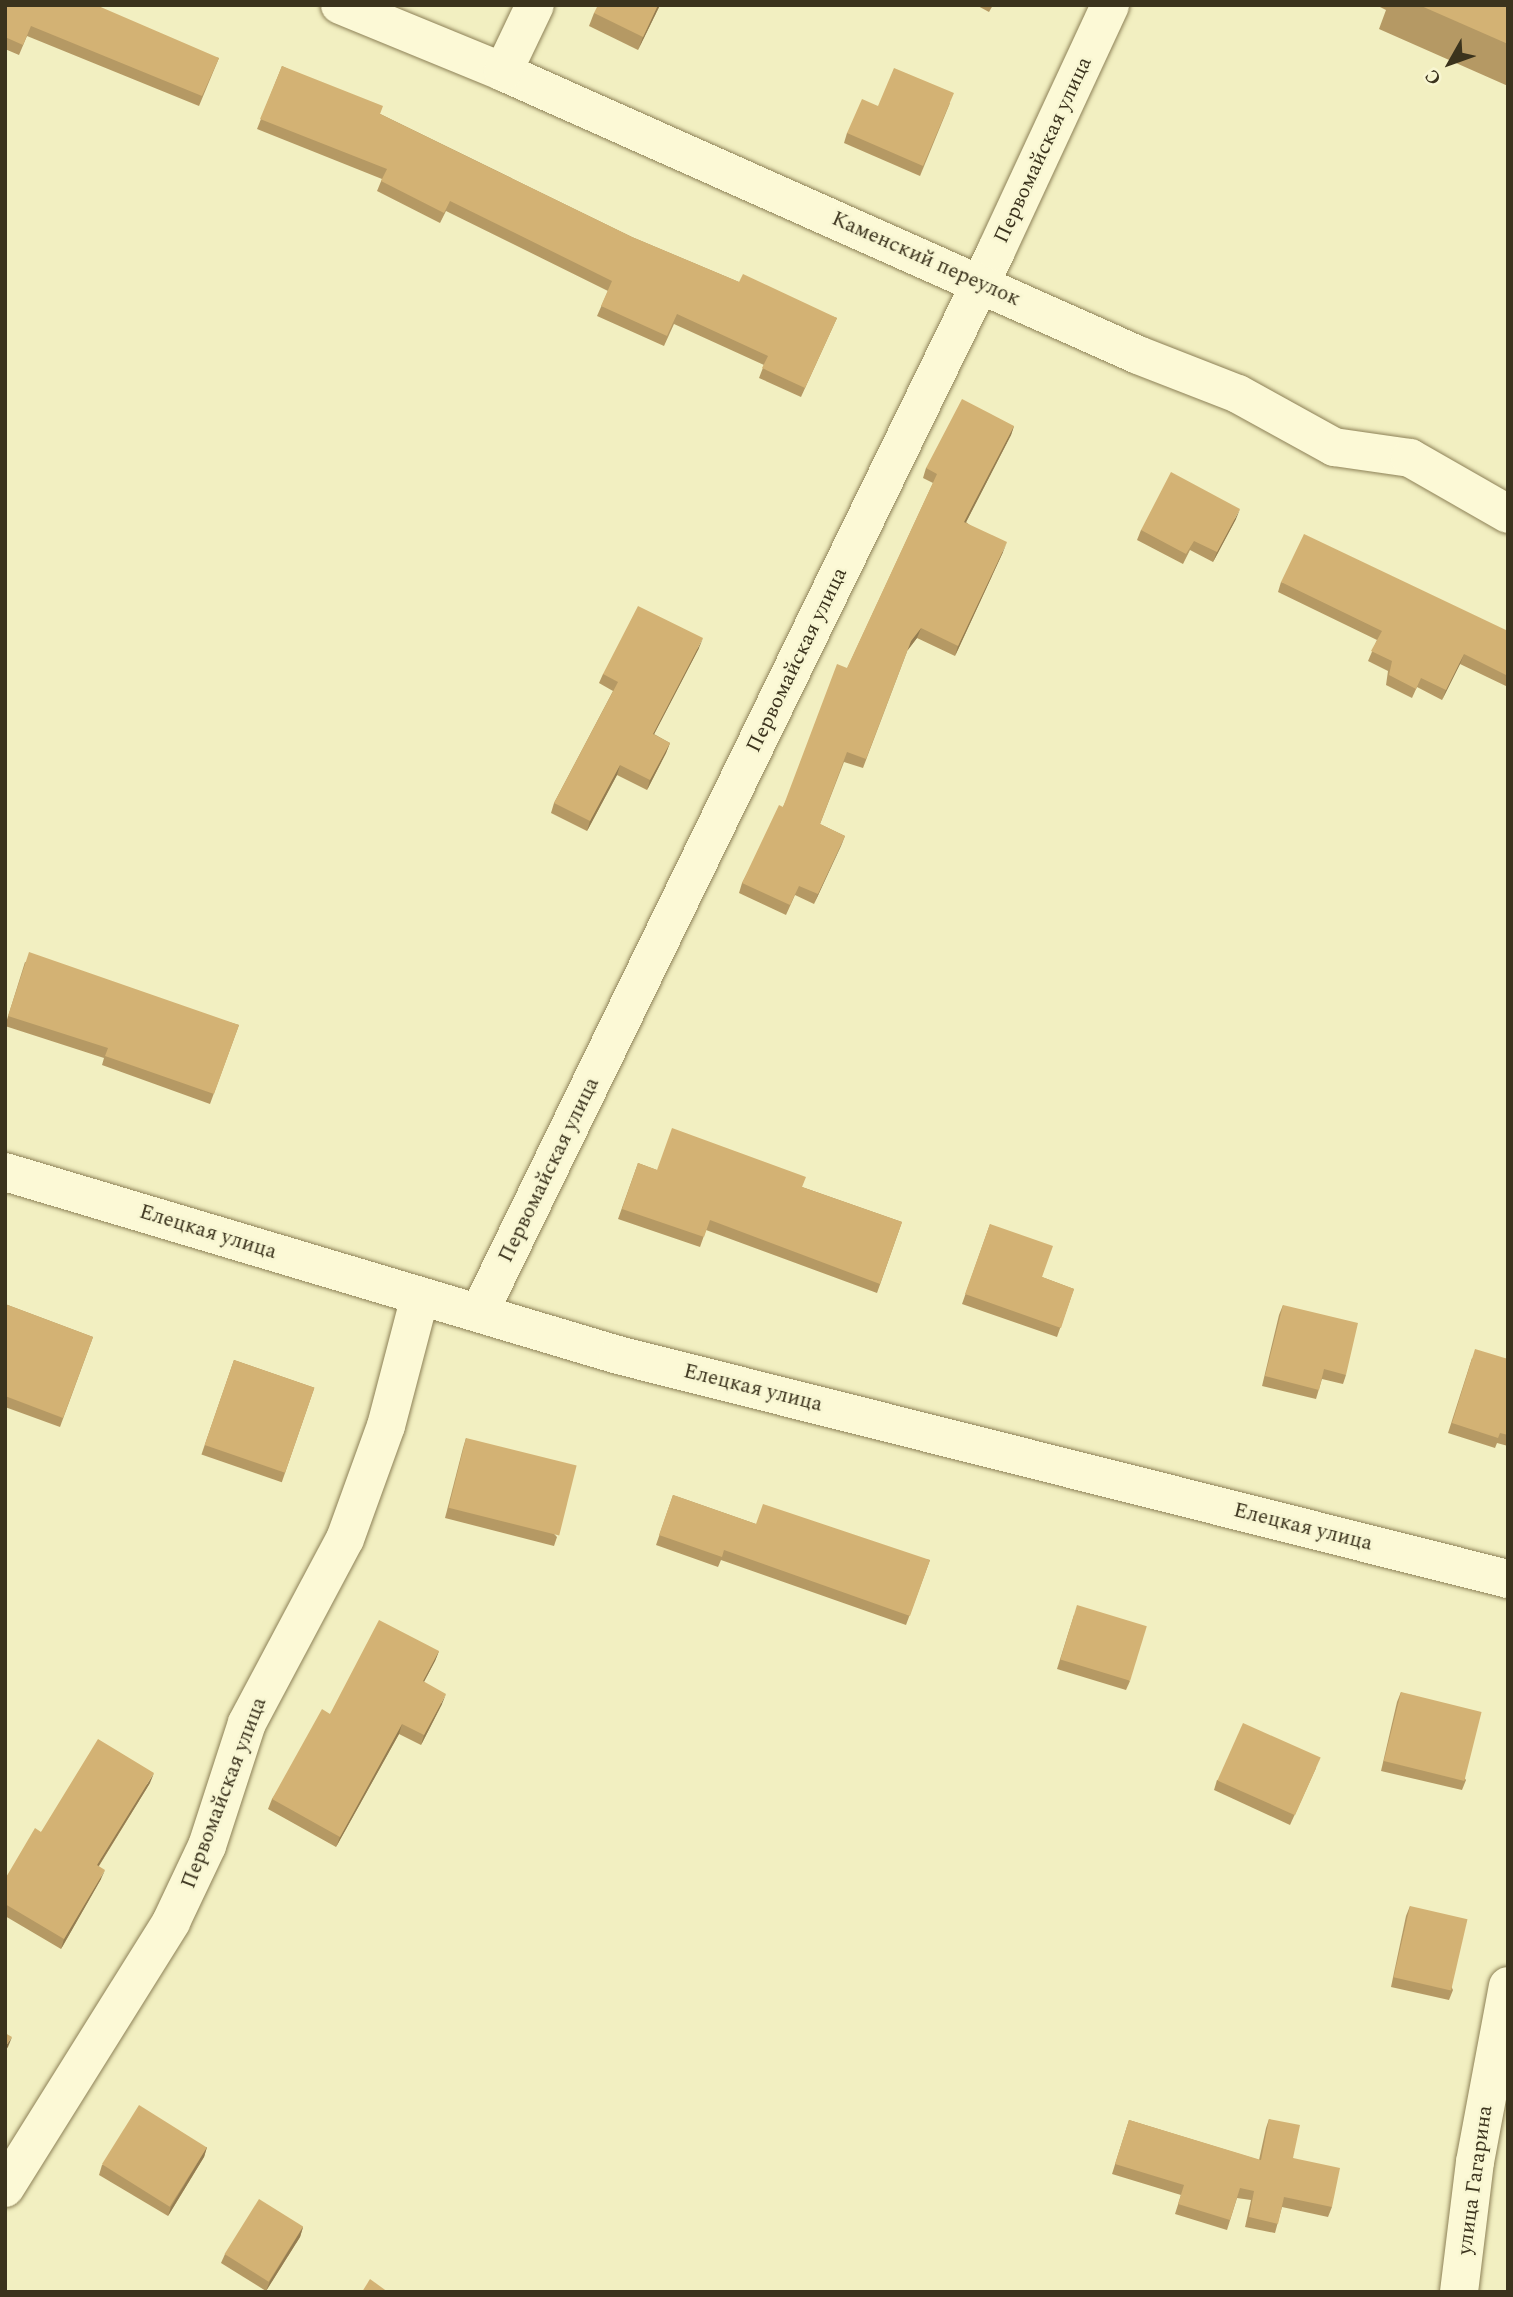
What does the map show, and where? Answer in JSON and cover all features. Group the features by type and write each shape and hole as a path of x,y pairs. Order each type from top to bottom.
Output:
{"street":[{"name":"Каменский переулок","path":"340,5 503,72 1139,355 1237,394 1334,447 1410,458 1508,514"},
{"path":"503,72 535,5"},
{"name":"Первомайская улица","path":"480,1313 980,283 1110,5"},
{"name":"Елецкая улица","path":"5,1172 618,1355 1508,1578"},
{"name":"Первомайская улица","path":"5,2188 172,1922 207,1846 247,1723 345,1539 386,1426 420,1296"},
{"name":"улица Гагарина","path":"1459,2292 1491,2165 1508,1986"}],"building":[{"path":"5,5 96,5 219,58 202,96 31,26 23,45 5,37"},
{"path":"598,5 658,5 643,37 594,13"},
{"path":"1419,5 1508,5 1508,44"},
{"path":"282,66 383,106 380,114 632,237 739,282 743,274 837,318 805,388 762,368 768,356 677,314 667,336 601,306 612,281 450,201 444,213 381,181 387,169 260,119"},
{"path":"894,68 954,93 923,166 847,133 862,99 878,106"},
{"path":"962,399 1014,426 964,522 1007,542 958,646 921,628 911,641 866,759 847,752 820,824 845,836 818,894 799,886 790,905 742,883 779,805 783,807 837,664 847,668 937,474 926,468"},
{"path":"1171,472 1240,509 1217,552 1194,541 1186,554 1141,530"},
{"path":"1304,534 1508,631 1508,676 1464,654 1446,690 1421,678 1416,689 1389,675 1392,661 1371,651 1382,631 1281,582"},
{"path":"638,606 703,638 653,734 670,743 650,780 620,765 590,821 554,803 618,682 603,674"},
{"path":"29,952 239,1025 214,1094 105,1056 108,1048 8,1016"},
{"path":"672,1128 806,1177 802,1187 902,1222 880,1284 710,1220 704,1237 622,1209 638,1163 657,1170"},
{"path":"990,1224 1053,1246 1042,1277 1074,1289 1061,1328 965,1294"},
{"path":"5,1304 93,1337 63,1418 5,1396"},
{"path":"1283,1305 1358,1323 1346,1375 1324,1369 1319,1390 1265,1376"},
{"path":"1475,1349 1508,1359 1508,1435 1500,1433 1498,1438 1452,1423"},
{"path":"234,1360 314,1388 285,1473 205,1445"},
{"path":"466,1438 577,1466 559,1535 449,1508"},
{"path":"673,1495 756,1524 763,1504 930,1560 910,1616 724,1550 722,1557 659,1535"},
{"path":"1077,1605 1147,1626 1130,1681 1060,1660"},
{"path":"379,1620 439,1651 423,1681 446,1694 424,1735 402,1724 340,1837 272,1799 322,1709 330,1714"},
{"path":"1401,1692 1482,1712 1464,1781 1384,1761"},
{"path":"1243,1723 1321,1758 1295,1815 1217,1781"},
{"path":"98,1739 154,1773 97,1865 105,1870 64,1939 5,1904 5,1879 35,1828 41,1832"},
{"path":"1410,1906 1467,1919 1451,1990 1394,1977"},
{"path":"5,2033 12,2037 5,2047"},
{"path":"139,2105 207,2147 170,2207 102,2164"},
{"path":"1269,2119 1300,2125 1293,2158 1340,2168 1332,2207 1284,2197 1278,2224 1249,2217 1254,2191 1240,2188 1230,2220 1178,2204 1184,2185 1115,2164 1129,2120 1261,2160"},
{"path":"259,2199 303,2227 269,2282 225,2254"},
{"path":"370,2279 388,2292 362,2292"}]}
